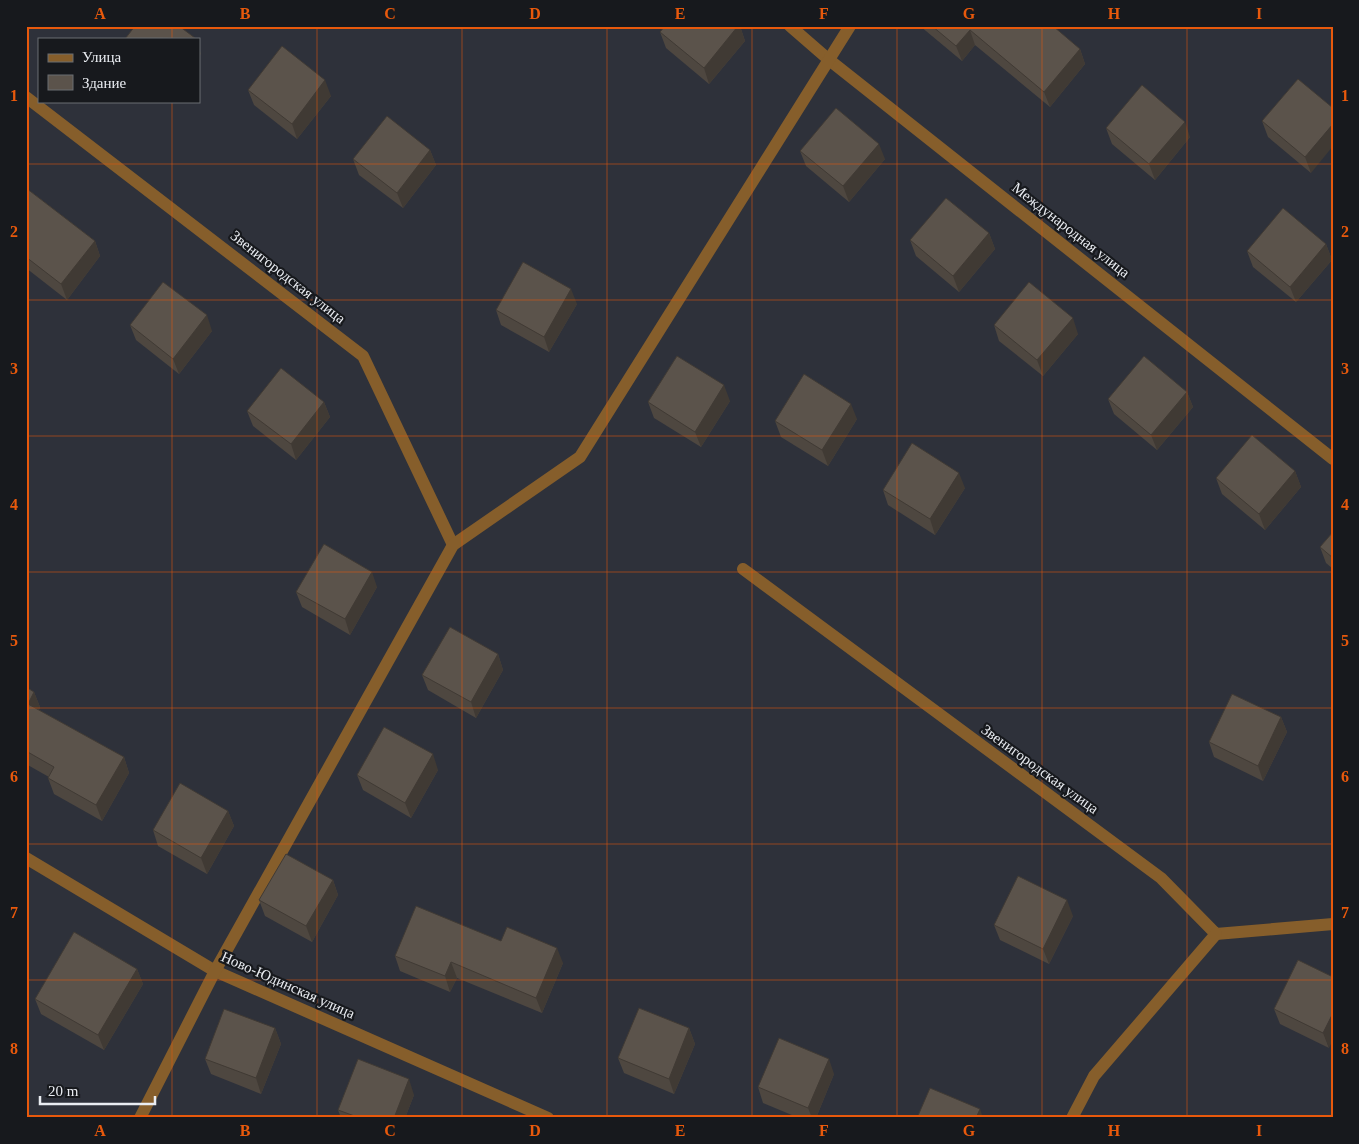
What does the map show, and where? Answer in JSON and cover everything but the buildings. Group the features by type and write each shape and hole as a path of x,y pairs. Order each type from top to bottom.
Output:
{"street":[{"name":"Международная улица","path":"790,26 828,59 1333,459"},
{"path":"140,1118 215,970 453,545 580,457 850,26"},
{"name":"Звенигородская улица","path":"26,96 363,356 453,545"},
{"name":"Звенигородская улица","path":"742,569 1161,878 1216,934"},
{"name":"Ново-Юдинская улица","path":"26,858 215,970 548,1118"},
{"path":"1072,1118 1094,1076 1216,934 1333,924"}]}
